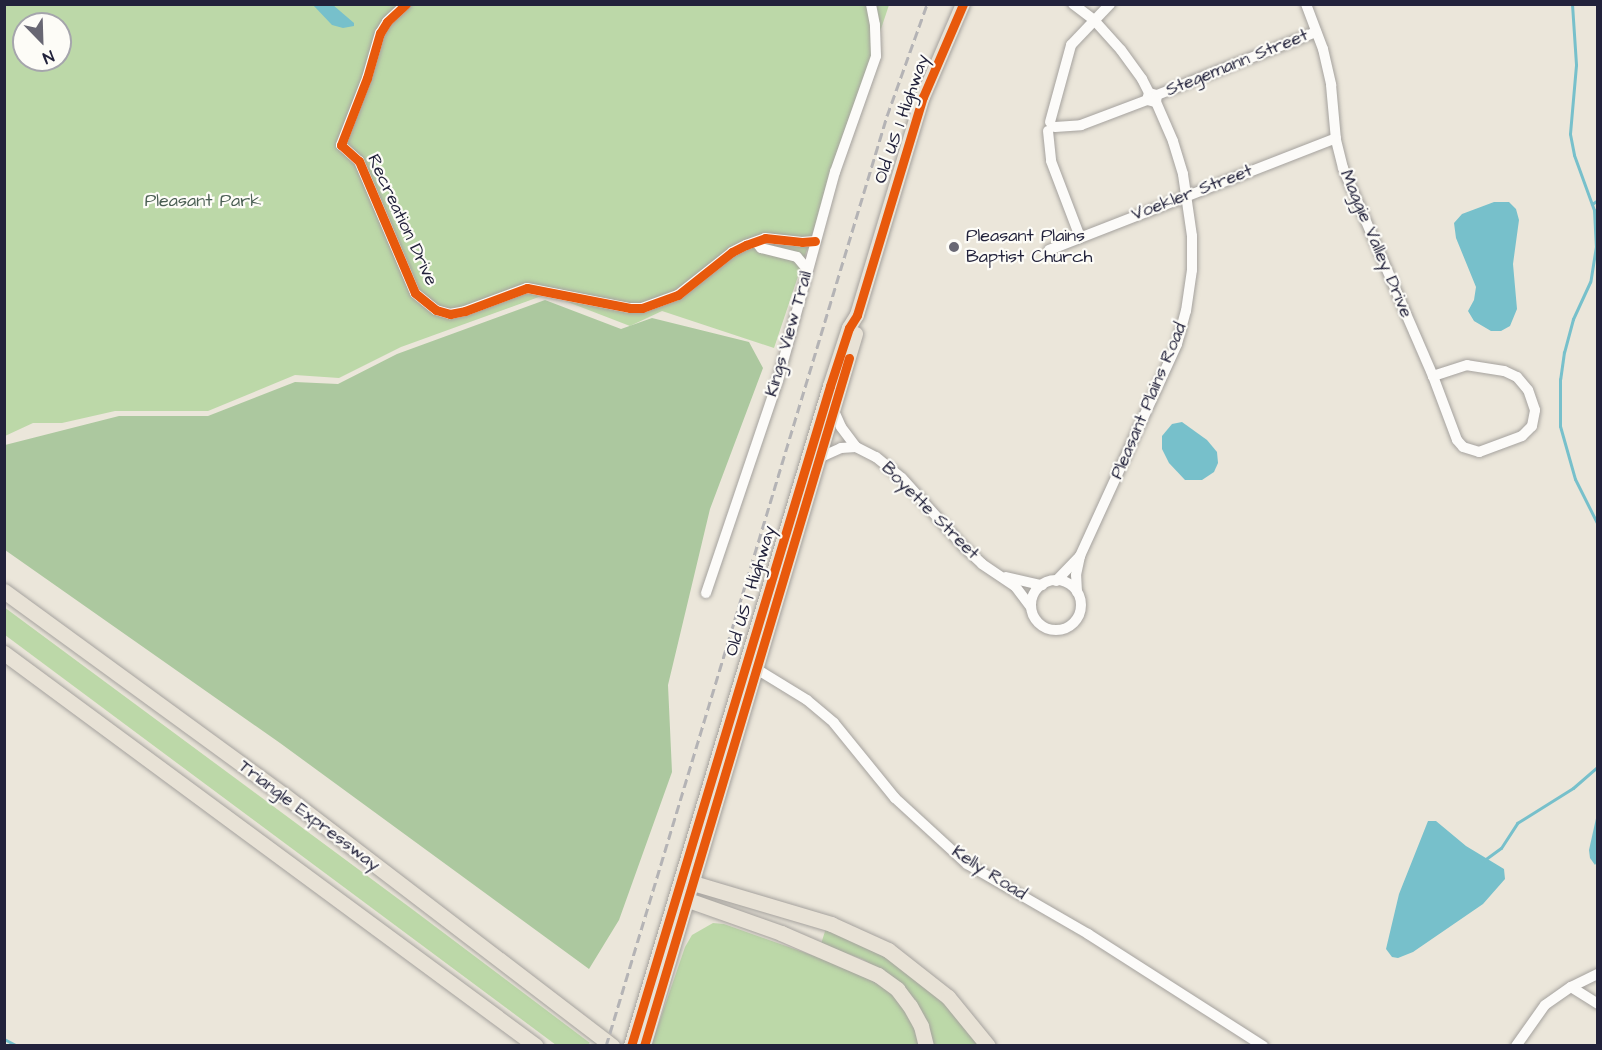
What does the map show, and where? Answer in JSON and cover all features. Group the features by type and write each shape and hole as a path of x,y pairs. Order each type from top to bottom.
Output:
{"highway":[{"name":"Triangle Expressway","path":"4,591 284,795 612,1046"},
{"path":"4,653 536,1046"},
{"path":"688,881 831,924 888,950 948,997 988,1046"},
{"path":"682,898 781,933 878,975 897,989 910,1006 921,1026 926,1046"}],"main road":[{"name":"Old US 1 Highway","path":"639,1042 752,666 833,376 849,328 857,315 924,97 963,4"},
{"name":"Old US 1 Highway","path":"752,666 821,457 857,331 857,315"}],"street":[{"name":"Recreation Drive","path":"406,4 387,22 380,33 367,78 341,145 359,161 415,293 436,310 450,314 465,311 527,288 630,308 648,306 678,295 732,252 765,238 815,241"},
{"name":"Kings View Trail","path":"706,593 778,380 835,172 876,56 875,25 871,4"},
{"name":"Pleasant Plains Road","path":"1073,4 1094,20 1121,50 1152,97 1173,141 1186,195 1192,236 1192,270 1186,311 1177,344 1080,556 1076,575 1077,592"},
{"path":"1080,237 1052,161 1051,127 1071,45 1110,4"},
{"name":"Maggie Valley Drive","path":"1306,4 1331,85 1336,138 1352,192 1453,430 1463,447 1472,452 1488,450 1522,436 1532,426 1535,410 1528,390 1516,377 1504,371 1467,365 1432,376"},
{"name":"Stegemann Street","path":"1051,127 1081,125 1316,32"},
{"name":"Voekler Street","path":"1049,250 1336,138"},
{"path":"756,242 761,248 797,257 807,269"},
{"name":"Boyette Street","path":"834,411 841,427 856,447 890,467 963,546 982,564 1015,586 1031,607 1037,622 1051,630 1067,627 1078,616 1080,608 1077,592"},
{"path":"821,457 841,448 856,447"},
{"name":"Pleasant Plains Road","path":"1056,580 1080,556"},
{"name":"Boyette Street","path":"1003,576 1042,585"},
{"path":"1031,607 1035,592 1042,585 1056,580 1071,586 1077,592"},
{"name":"Kelly Road","path":"752,666 807,700 834,723 895,798 967,864 1098,940 1263,1046"},
{"path":"1516,1046 1545,1005 1571,987 1598,974"},
{"path":"1571,987 1598,1004"}],"green space":[{"name":"Pleasant Park","path":"4,5 889,5 774,348 662,311 630,326 547,294 401,347 339,378 295,375 208,411 115,411 62,423 33,423 5,436"},
{"path":"545,300 621,329 652,318 749,342 763,368 710,509 668,685 672,772 619,920 589,969 280,743 5,550 5,445 119,416 208,416 295,382 338,384 397,354"},
{"path":"4,607 590,1043 587,1045 556,1045 56,673 5,635"},
{"path":"713,923 724,924 857,971 892,993 906,1008 921,1046 651,1046 685,947 692,935"},
{"path":"826,928 849,937 904,967 953,1010 982,1045 931,1045 882,971 862,959 821,944"}],"water":[{"path":"313,5 333,5 354,23 354,26 343,28 332,25"},
{"path":"1494,202 1509,202 1516,209 1519,220 1513,264 1517,309 1510,326 1501,331 1491,331 1474,321 1468,311 1474,300 1476,287 1456,238 1454,223 1462,214"},
{"path":"1182,422 1207,440 1217,452 1218,463 1214,472 1202,480 1185,480 1169,463 1162,449 1162,436 1172,424"},
{"path":"1597,814 1597,862 1595,865 1590,858 1589,850"},
{"path":"1428,821 1436,821 1466,846 1504,869 1505,879 1483,904 1413,952 1398,958 1392,957 1386,949 1399,894"}],"waterway":[{"path":"1572,4 1576,65 1570,134 1574,155 1594,210 1596,246 1590,282 1573,319 1564,352 1560,379 1560,426 1575,479 1598,525"},
{"path":"1592,204 1598,200"},
{"path":"1483,861 1501,848 1517,823 1573,788 1598,766"},
{"path":"4,1039 17,1046"}],"railway":[{"path":"606,1046 887,116 927,4"}],"cycle path":[{"path":"406,4 387,22 380,33 367,78 341,145 359,161 415,293 436,310 450,314 465,311 527,288 630,308 642,308 678,295 732,252 746,245 765,238 815,241"},
{"path":"631,1046 830,386 849,328 857,315 923,97 963,4"},
{"path":"644,1046 849,358"}],"place":[{"name":"Pleasant Plains Baptist Church","path":"954,247"}]}
